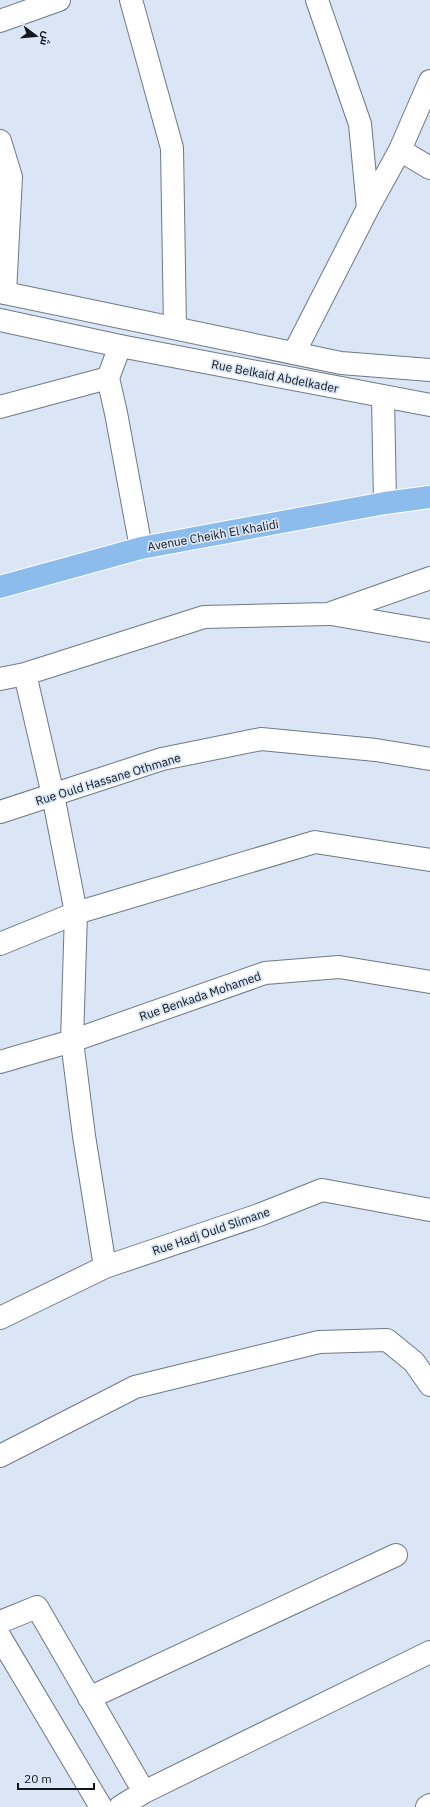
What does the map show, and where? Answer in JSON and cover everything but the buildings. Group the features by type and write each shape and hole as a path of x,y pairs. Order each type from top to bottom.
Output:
{"main road":[{"name":"Avenue Cheikh El Khalidi","path":"0,586 141,548 385,503 430,497"}],"street":[{"path":"0,21 59,0"},
{"path":"131,0 172,148 175,328"},
{"path":"317,0 360,124 368,208"},
{"path":"294,353 368,208 400,150 430,82"},
{"path":"0,141 11,177 2,293 349,364 430,370"},
{"path":"400,150 430,168"},
{"name":"Rue Belkaid Abdelkader","path":"0,320 120,346 430,405"},
{"path":"120,346 108,378 141,548"},
{"path":"0,407 108,378"},
{"path":"384,397 385,503"},
{"path":"328,614 430,578"},
{"path":"0,680 24,674 204,617 328,614 430,631"},
{"path":"24,674 53,795 76,913 72,1041 84,1136 105,1267"},
{"name":"Rue Ould Hassane Othmane","path":"0,812 162,759 261,739 376,750 430,759"},
{"path":"0,944 76,913 315,842 430,860"},
{"name":"Rue Benkada Mohamed","path":"0,1062 72,1041 265,973 339,967 430,982"},
{"name":"Rue Hadj Ould Slimane","path":"0,1318 105,1267 259,1215 322,1190 430,1210"},
{"path":"0,1456 135,1387 319,1342 387,1340 414,1362 430,1385"},
{"path":"89,1698 396,1555"},
{"path":"0,1622 37,1607 144,1792"},
{"path":"0,1637 101,1807"},
{"path":"120,1807 144,1792 430,1652"}]}
